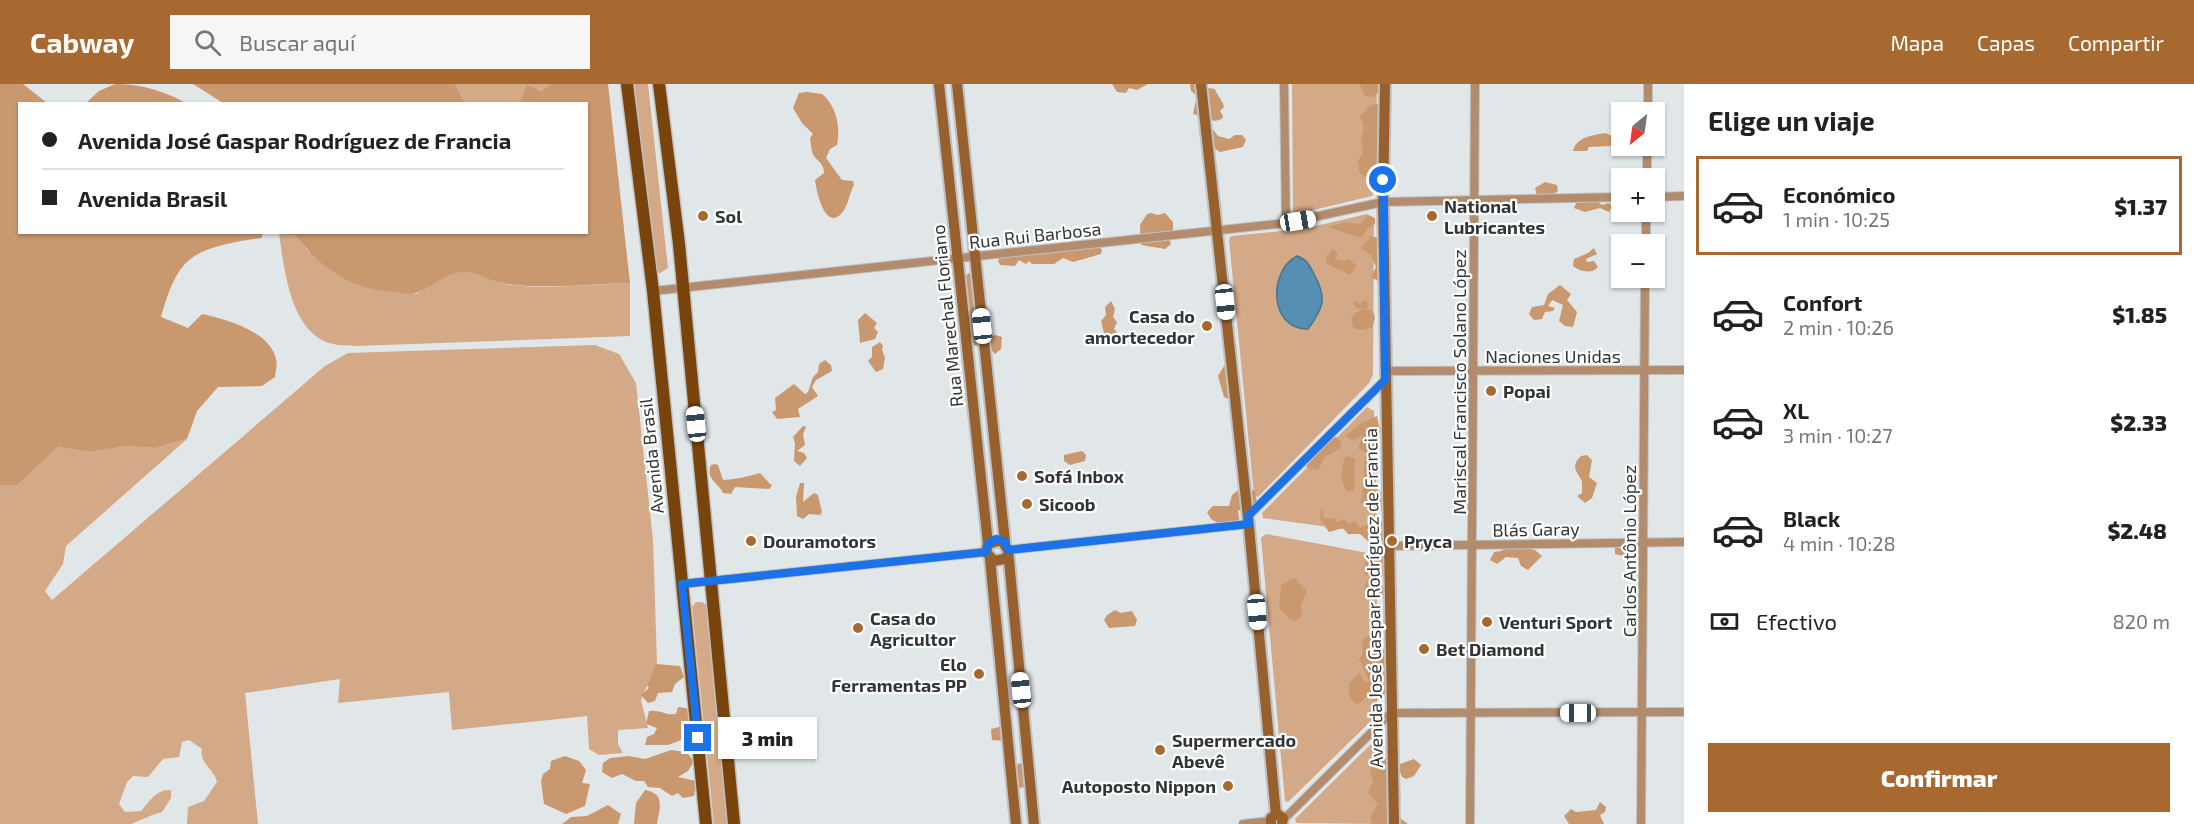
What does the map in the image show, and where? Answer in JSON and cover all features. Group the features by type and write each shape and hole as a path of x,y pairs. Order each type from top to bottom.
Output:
{"main road":[{"name":"Avenida Brasil","path":"627,84 653,291 706,824"},
{"path":"659,84 683,288 734,824"},
{"name":"Rua Marechal Floriano","path":"939,84 1016,824"},
{"name":"Rua Marechal Floriano","path":"957,84 1034,824"},
{"path":"1202,84 1248,520 1276,821"},
{"name":"Avenida José Gaspar Rodríguez de Francia","path":"1385,84 1383,202 1385,376 1394,824"},
{"path":"948,170 966,168"},
{"path":"981,489 999,487"},
{"path":"996,539 1007,549 999,561 988,551 996,539"}],"street":[{"path":"1284,84 1286,223"},
{"name":"Mariscal Francisco Solano López","path":"1470,824 1475,84"},
{"path":"1648,84 1648,102"},
{"path":"1665,197 1684,196"},
{"name":"Rua Rui Barbosa","path":"653,291 1286,223 1383,202 1611,197"},
{"name":"Carlos Antônio López","path":"1641,824 1646,288"},
{"name":"Naciones Unidas","path":"1385,376 1473,372 1684,370"},
{"path":"1007,549 1248,520 1385,376"},
{"name":"Blás Garay","path":"1388,546 1684,542"},
{"path":"682,584 988,551"},
{"path":"1243,824 1276,821 1340,764 1391,713 1684,712"}],"shaded area":[{"path":"0,84 23,84 46,102 18,102 18,234 262,234 262,238 212,248 194,256 182,267 174,281 161,317 188,328 202,314 234,323 265,341 272,349 277,366 275,377 262,386 218,387 197,411 187,439 155,448 126,446 91,452 58,447 18,485 0,485"},
{"path":"115,84 134,85 152,89 184,102 87,102 99,91"},
{"path":"193,84 455,84 464,102 221,102"},
{"path":"455,84 551,84 543,91 526,86 521,102 464,102"},
{"path":"551,84 608,84 630,283 566,286 518,285 461,272 454,273 416,293 378,290 337,274 315,257 294,234 588,234 588,102 520,102 526,85 542,91"},
{"path":"631,84 648,84 668,268 660,273 654,272"},
{"path":"1112,84 1148,84 1137,90 1129,88 1126,93 1117,92"},
{"path":"1190,84 1205,84 1208,88 1215,89 1224,107 1220,111 1222,119 1215,121 1193,114 1196,100 1200,98 1191,91"},
{"path":"1292,84 1377,84 1375,191 1372,196 1297,214 1293,211"},
{"path":"1359,84 1382,84 1379,92 1373,97 1365,96"},
{"path":"799,93 822,94 831,104 838,124 838,138 837,145 830,149 826,158 842,180 853,181 854,185 845,209 834,218 829,217 825,212 817,191 815,180 824,173 823,166 812,152 810,138 813,134 802,123 793,108"},
{"path":"1371,105 1382,106 1389,170 1380,182 1371,182 1359,172 1358,160 1363,154 1361,138 1364,127 1360,116"},
{"path":"1209,124 1218,136 1229,139 1235,135 1242,135 1246,140 1243,147 1220,152 1205,143 1199,133 1201,127"},
{"path":"1606,133 1611,136 1611,146 1589,147 1587,151 1573,151 1581,140"},
{"path":"1545,182 1557,185 1558,191 1551,196 1537,196 1535,188"},
{"path":"1577,201 1597,201 1602,205 1609,203 1611,205 1609,212 1600,208 1585,212 1574,208"},
{"path":"1165,213 1173,222 1173,230 1168,236 1171,244 1165,249 1141,245 1140,225 1147,214 1158,215"},
{"path":"1367,214 1374,219 1373,375 1369,383 1258,497 1254,495 1229,240 1231,236 1303,229"},
{"path":"1368,215 1375,218 1375,224 1368,228 1361,238 1328,227 1344,222 1360,224"},
{"path":"279,234 294,234 308,251 416,294 447,276 466,271 496,282 530,287 630,283 630,336 356,346 333,344 319,338 307,328 298,314 287,281"},
{"path":"1371,236 1382,239 1382,280 1378,281 1371,277 1376,267 1371,255 1361,248"},
{"path":"1096,244 1102,250 1101,254 1073,262 1063,258 1054,264 1032,264 1029,261 1026,264 1019,260 1015,266 1000,265 998,261 1001,254"},
{"path":"1333,248 1338,253 1335,259 1345,261 1349,259 1357,266 1350,275 1327,264 1326,257"},
{"path":"1594,248 1597,254 1586,259 1587,262 1594,261 1598,267 1593,271 1586,271 1573,266 1574,259"},
{"path":"969,273 972,274 988,312 986,320 988,327 985,334 988,337 995,335 1002,337 1001,349 995,354 987,346 971,345 963,278"},
{"path":"1560,285 1571,294 1567,300 1577,312 1573,327 1565,326 1559,321 1563,305 1552,300 1548,306 1555,308 1553,311 1545,312 1542,319 1534,320 1529,314 1532,307 1544,305 1548,294"},
{"path":"1365,300 1369,304 1366,309 1373,311 1375,318 1372,328 1358,330 1353,327 1351,318 1364,309 1358,309 1353,304 1355,301 1360,304"},
{"path":"1111,301 1115,309 1113,317 1117,322 1114,329 1119,335 1116,342 1104,333 1101,321 1106,315 1105,307"},
{"path":"865,313 877,323 874,328 878,332 875,339 860,343 858,320"},
{"path":"880,342 885,358 883,369 876,372 868,361 872,357 872,347"},
{"path":"595,345 619,354 636,383 653,540 657,663 641,700 648,728 618,730 618,744 623,753 599,755 589,749 587,716 452,730 449,692 338,703 340,679 245,693 258,824 187,824 188,807 204,801 217,782 203,759 202,749 189,740 182,742 179,757 163,759 148,777 133,776 127,782 119,804 125,812 141,811 161,791 171,790 171,798 162,812 131,824 0,824 0,485 18,485 58,447 91,452 126,446 155,448 187,439 66,546 63,564 45,591 52,600 325,366 348,353"},
{"path":"825,360 831,365 832,371 816,380 812,387 818,396 798,409 800,417 777,419 772,412 776,410 775,398 794,384 805,394 808,392 813,377 818,372 819,364"},
{"path":"1224,366 1231,368 1238,381 1237,391 1231,400 1224,397 1218,376"},
{"path":"1367,407 1374,411 1377,529 1373,533 1263,518 1262,513"},
{"path":"1377,416 1380,431 1375,462 1378,473 1374,487 1386,496 1386,507 1376,513 1360,502 1366,452 1358,449 1362,436 1352,440 1345,436 1360,424"},
{"path":"803,426 806,427 803,434 805,445 797,451 804,453 807,458 800,466 794,461 793,437"},
{"path":"1336,437 1342,442 1339,449 1324,458 1318,470 1309,469 1306,466 1324,446 1327,439"},
{"path":"1082,451 1086,455 1085,461 1070,465 1064,461 1064,455"},
{"path":"1587,455 1592,460 1589,477 1597,483 1592,498 1585,503 1577,496 1582,493 1582,481 1575,466 1581,456"},
{"path":"1346,456 1355,458 1354,481 1356,486 1353,491 1347,491 1342,479"},
{"path":"711,465 718,465 723,480 760,473 772,486 769,489 735,487 731,494 723,493 710,474"},
{"path":"800,483 804,483 803,502 814,493 818,495 822,512 820,515 809,514 803,519 797,516 796,497"},
{"path":"1242,487 1255,491 1257,502 1247,513 1238,510 1239,520 1232,531 1211,519 1207,512 1213,506 1229,506 1232,495"},
{"path":"1321,507 1324,518 1335,519 1337,522 1344,519 1349,524 1355,521 1360,528 1375,522 1385,523 1387,538 1384,541 1369,542 1360,534 1348,534 1343,528 1329,532 1320,519"},
{"path":"1266,534 1368,553 1377,561 1377,711 1371,721 1288,802 1285,801 1261,538"},
{"path":"1511,545 1535,550 1542,556 1528,570 1521,566 1518,558 1506,557 1497,564 1490,560 1494,552"},
{"path":"1615,546 1633,546 1634,552 1623,556 1615,554"},
{"path":"1378,549 1384,554 1386,575 1375,579 1383,587 1384,595 1372,596 1364,591 1366,583 1371,578 1364,574 1365,562"},
{"path":"1294,578 1307,591 1301,605 1302,616 1296,621 1290,619 1279,608 1281,585"},
{"path":"696,602 702,602 709,607 730,824 714,824 692,607"},
{"path":"1115,610 1121,613 1132,611 1137,620 1135,626 1109,628 1104,620"},
{"path":"1368,636 1375,637 1386,653 1385,694 1376,701 1366,697 1357,705 1349,696 1349,684 1359,673 1365,682 1369,681 1359,659 1363,653 1362,640"},
{"path":"656,664 680,666 684,677 675,684 672,692 658,693 655,701 648,703 641,695 649,688 647,685"},
{"path":"678,707 686,708 691,715 687,738 668,745 645,745 647,737 654,734 657,728 646,724 649,711 676,714"},
{"path":"1003,726 1006,741 992,740 991,729"},
{"path":"1375,740 1378,742 1379,824 1296,823 1295,819"},
{"path":"671,750 687,752 694,762 688,771 678,777 696,781 694,796 683,798 678,793 672,796 660,788 648,787 644,781 636,781 622,774 612,778 602,772 603,763 610,758 629,756 645,759"},
{"path":"565,756 579,761 586,770 582,783 590,784 585,806 566,814 544,804 541,781 543,774 550,769 551,761"},
{"path":"1375,758 1391,759 1400,790 1399,802 1396,806 1399,817 1408,824 1372,824 1370,817 1378,804 1368,793 1373,782 1370,772"},
{"path":"1414,759 1421,765 1414,776 1406,779 1402,777 1398,767 1400,764"},
{"path":"1019,763 1023,764 1026,786 1021,788 1018,787 1015,767"},
{"path":"645,790 656,794 660,802 657,824 634,824 636,803"},
{"path":"1600,802 1606,807 1605,812 1600,815 1604,824 1569,824 1564,816 1571,809 1576,812 1596,810"},
{"path":"608,805 621,814 618,824 562,824 571,817 587,816"}],"water":[{"path":"1297,256 1308,264 1321,288 1321,307 1308,329 1295,327 1286,320 1280,311 1277,299 1277,286 1281,274 1287,264"}],"place":[{"name":"Sol","path":"703,216"},
{"name":"National Lubricantes","path":"1432,216"},
{"name":"Casa do amortecedor","path":"1207,326"},
{"name":"Popai","path":"1491,391"},
{"name":"Sofá Inbox","path":"1022,476"},
{"name":"Sicoob","path":"1027,504"},
{"name":"Douramotors","path":"751,541"},
{"name":"Pryca","path":"1392,541"},
{"name":"Venturi Sport","path":"1487,622"},
{"name":"Casa do Agricultor","path":"858,628"},
{"name":"Bet Diamond","path":"1424,649"},
{"name":"Elo Ferramentas PP","path":"979,674"},
{"name":"Supermercado Abevê","path":"1160,750"},
{"name":"Autoposto Nippon","path":"1228,786"}],"route":[{"path":"698,738 682,584 986,552 988,544 996,539 1005,542 1008,550 1249,524 1248,516 1385,380 1383,180"}]}
